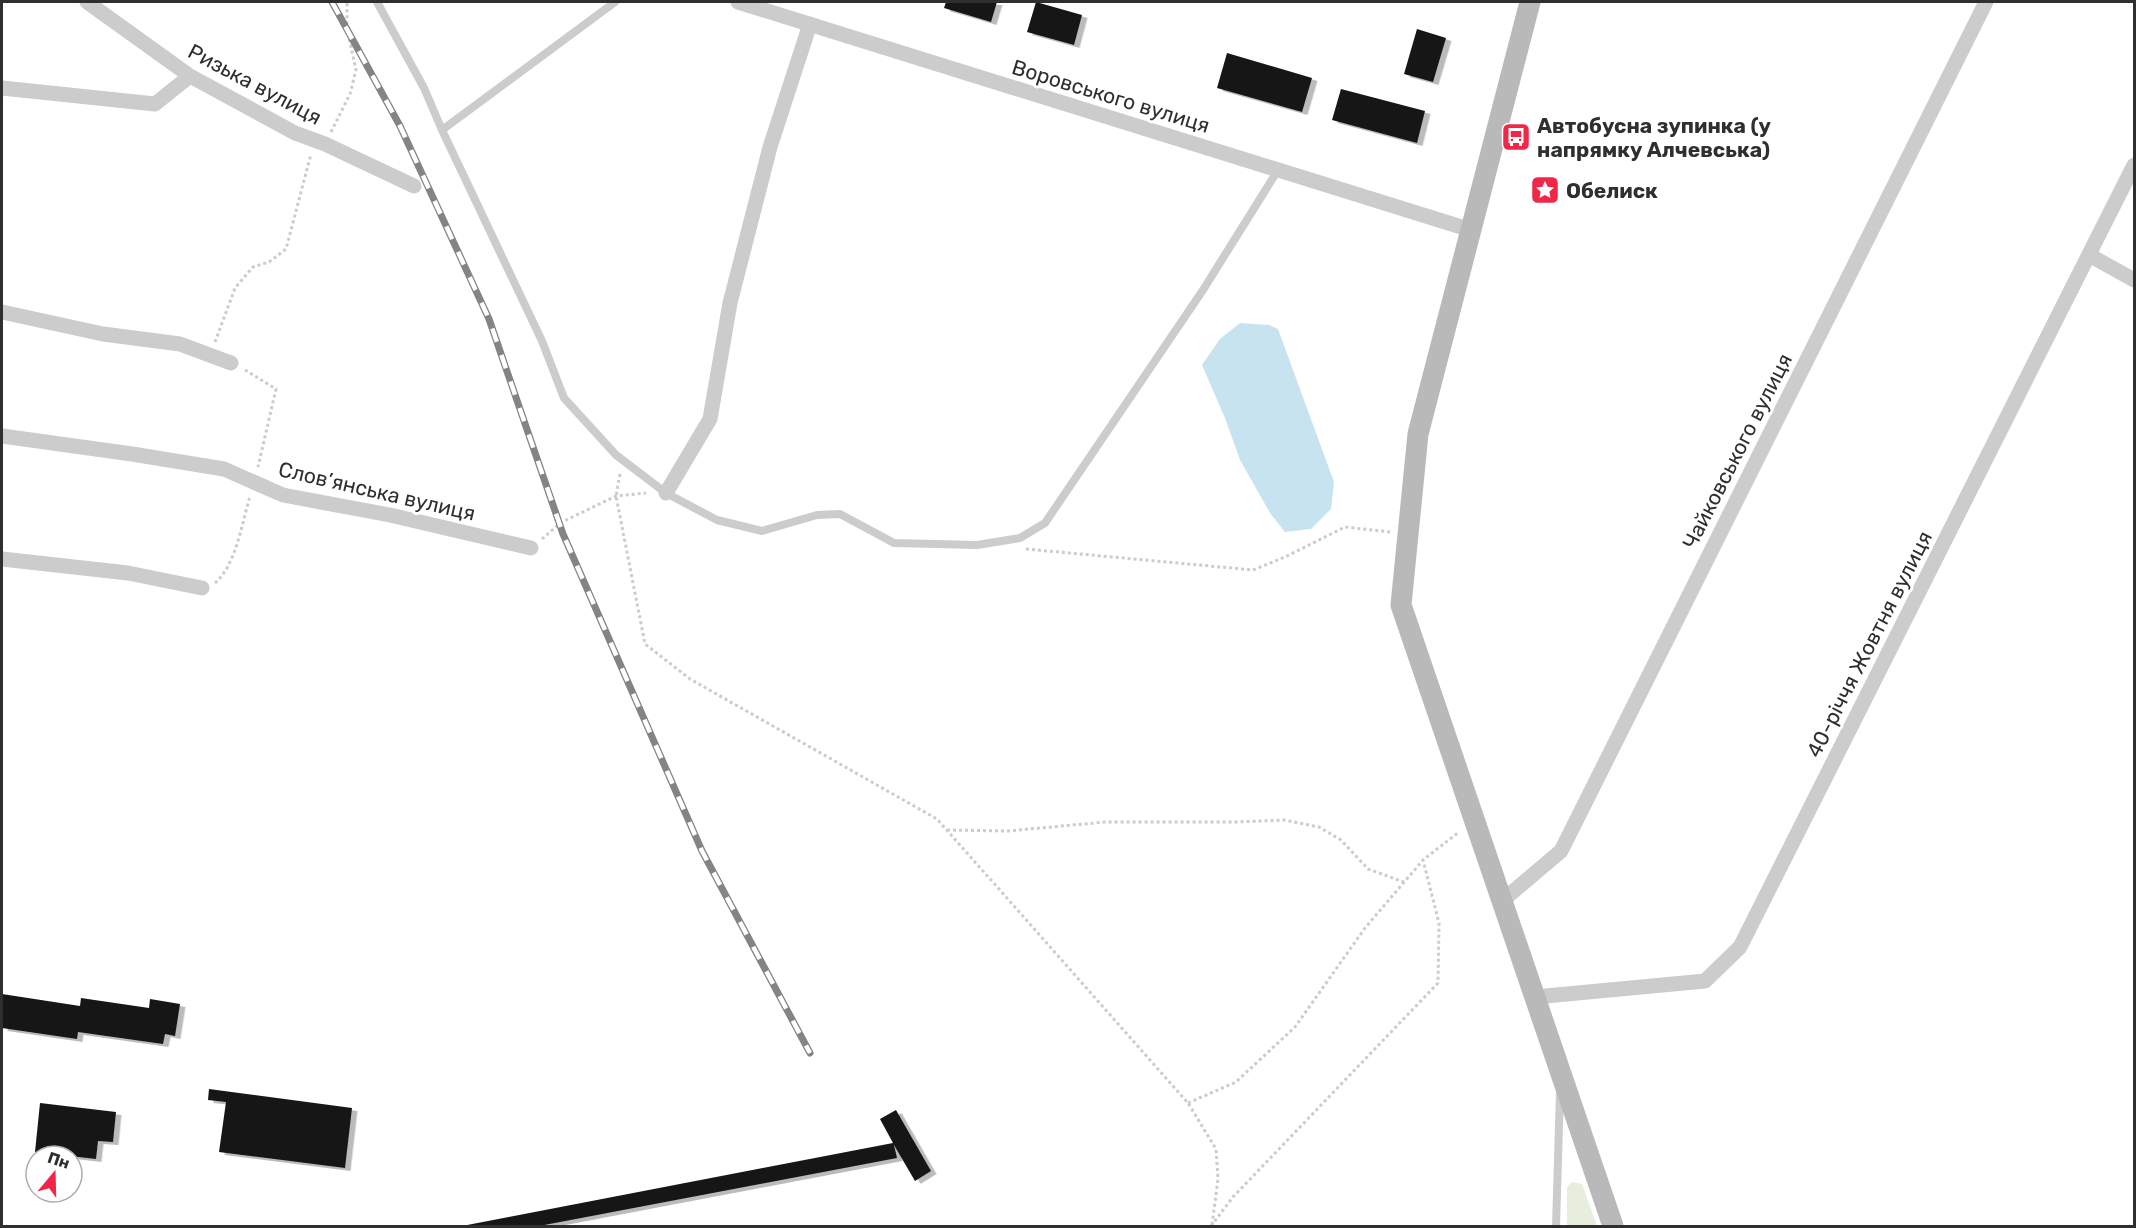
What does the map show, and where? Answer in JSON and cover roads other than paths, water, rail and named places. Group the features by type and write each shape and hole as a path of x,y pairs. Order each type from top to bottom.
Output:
{"street":[{"name":"Ризька вулиця","path":"87,2 190,76 295,133 320,142 414,186"},
{"name":"Воровського вулиця","path":"738,2 1470,230"},
{"path":"1530,2 1418,434 1401,605 1612,1227"},
{"name":"Чайковського вулиця","path":"1502,901 1561,851 1986,2"},
{"path":"666,493 710,419 730,303 770,147 810,24"},
{"path":"2,88 155,104 190,76"},
{"name":"40-річчя Жовтня вулиця","path":"1535,997 1705,981 1740,947 2134,165"},
{"path":"2089,255 2134,280"},
{"path":"2,312 103,334 180,344 231,363"},
{"name":"Слов’янська вулиця","path":"2,436 224,469 283,495 390,515 531,548"},
{"path":"2,559 128,573 202,588"}],"lane":[{"path":"377,2 424,88 542,341 564,398 616,455 666,493 717,520 762,531 817,515 840,514 894,543 977,545 1020,538 1045,523 1203,290 1278,170"},
{"path":"442,130 615,2"},
{"path":"1556,1227 1561,1073"}],"water":[{"path":"1240,323 1269,325 1278,329 1334,482 1331,509 1311,529 1285,532 1270,513 1240,460 1202,365 1220,339"}],"railway":[{"path":"332,2 400,126 489,319 563,534 702,851 810,1053"}],"place":[{"name":"Автобусна зупинка (у напрямку Алчевська)","path":"1516,137"},
{"name":"Обелиск","path":"1545,190"}]}
